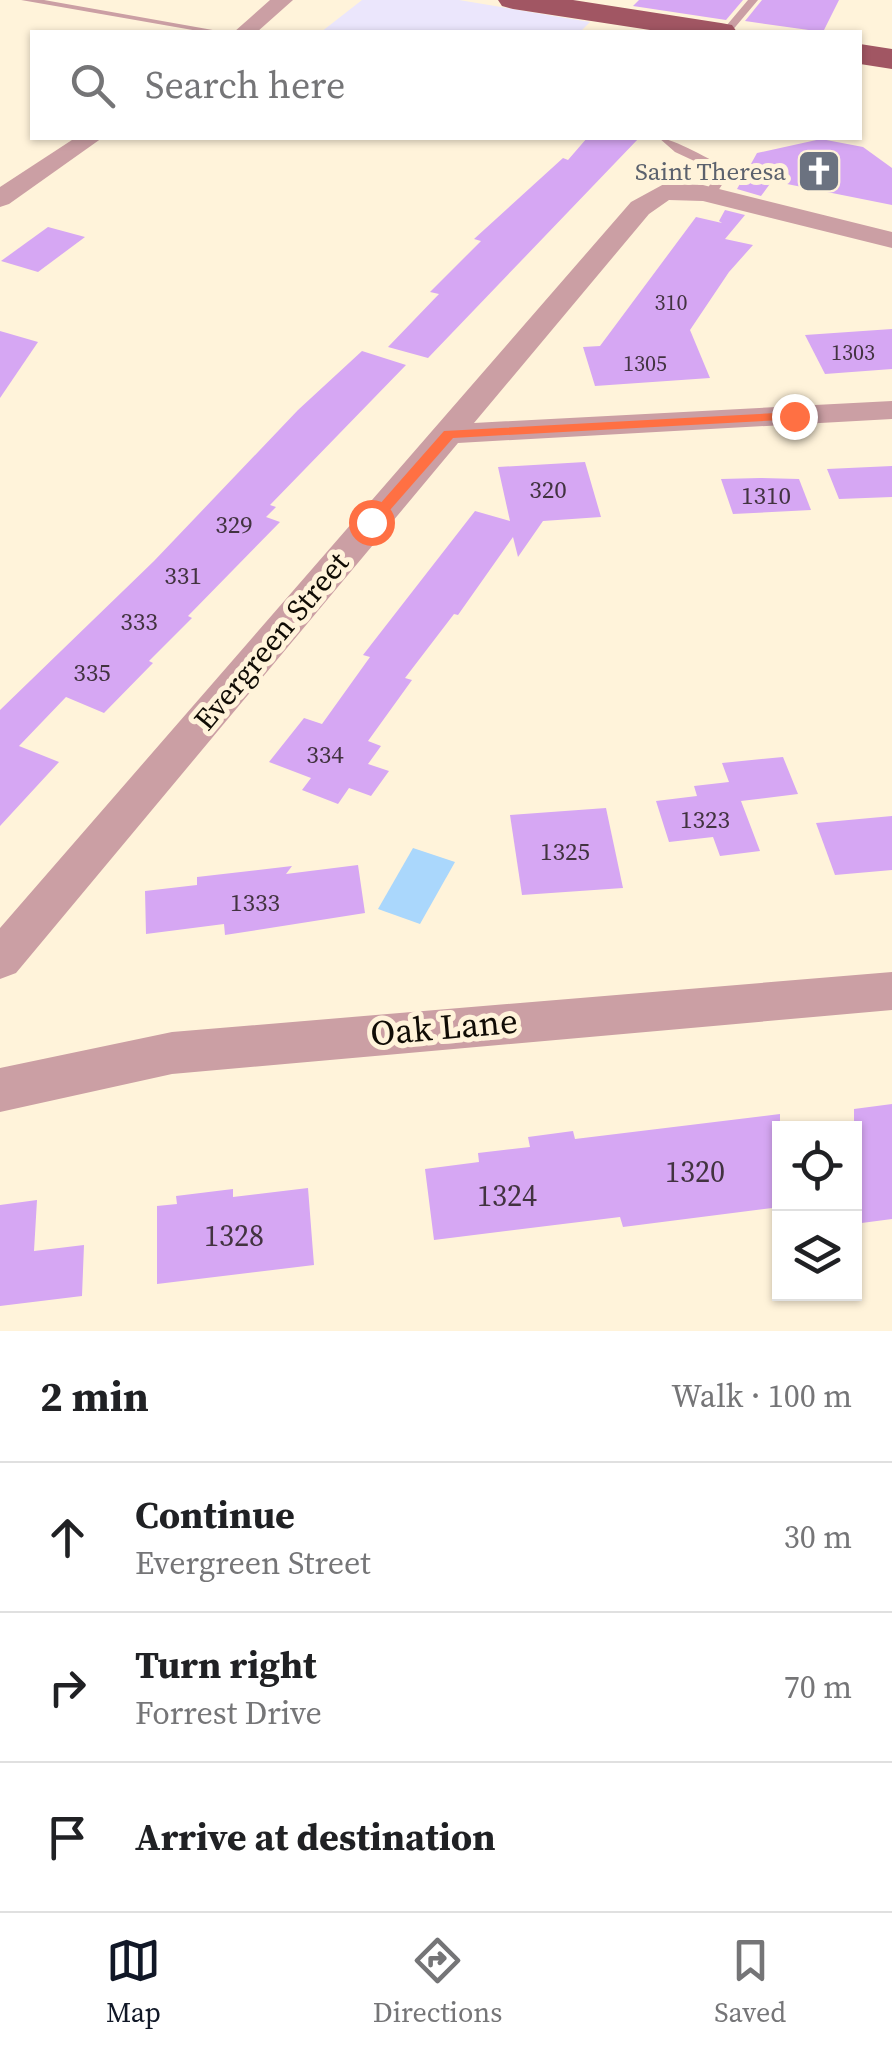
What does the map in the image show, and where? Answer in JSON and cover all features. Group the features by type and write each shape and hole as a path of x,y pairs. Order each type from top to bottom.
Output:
{"main road":[{"path":"514,0 604,7 714,30"}],"street":[{"path":"246,30 282,0"},
{"path":"0,199 87,140"},
{"name":"Evergreen Street","path":"0,960 640,208 664,192 710,194"},
{"path":"710,194 892,240"},
{"path":"449,434 892,410"},
{"name":"Oak Lane","path":"0,1090 172,1052 892,991"}],"lane":[{"path":"26,0 207,30"},
{"path":"726,30 753,0"},
{"path":"666,140 725,171 710,194"}],"shaded area":[{"path":"362,0 459,0 590,22 582,30 324,30"}],"water":[{"path":"413,848 455,862 420,924 378,909"}],"building":[{"path":"639,0 743,0 726,20 633,6"},
{"path":"762,0 839,0 824,30 745,21"},
{"path":"585,140 637,140 428,358 388,347 439,294 430,292 481,241 474,239 563,158 568,160"},
{"name":"Saint Theresa","path":"816,140 863,147 892,168 892,205 772,181 761,196 737,189 757,153"},
{"path":"725,210 745,215 725,239 753,245 729,272 690,330 710,378 595,386 583,347 600,346 696,217 722,223 719,221"},
{"path":"48,227 85,237 38,272 1,261"},
{"path":"892,329 892,369 825,374 805,335"},
{"path":"0,331 38,342 0,398"},
{"path":"362,351 406,365 270,505 276,507 266,517 280,522 188,616 192,618 104,713 66,697 19,746 59,762 0,826 0,710 154,561 298,410"},
{"path":"585,462 601,517 543,521 518,557 513,537 458,615 454,614 405,678 412,680 368,741 381,746 368,764 389,771 371,796 349,788 338,804 302,790 311,778 269,762 304,718 322,724 370,657 363,655 475,511 510,521 498,467"},
{"path":"892,466 892,497 839,499 827,469"},
{"path":"721,479 799,479 811,510 733,514"},
{"path":"783,757 798,794 741,801 760,851 720,856 713,837 669,842 656,801 697,796 694,786 729,782 722,763"},
{"path":"606,808 623,888 522,895 510,815"},
{"path":"892,816 892,870 835,875 816,823"},
{"path":"358,865 365,913 225,935 224,924 146,934 145,891 197,885 197,877 292,866 286,874"},
{"path":"892,1104 892,1219 862,1223 862,1121 854,1121 854,1109"},
{"path":"780,1114 780,1121 772,1121 772,1208 623,1227 620,1217 434,1240 425,1169 479,1162 478,1153 530,1147 528,1137 573,1131 575,1139"},
{"path":"308,1188 314,1265 157,1284 157,1206 177,1204 176,1196 233,1189 233,1197"},
{"path":"37,1200 34,1251 84,1245 82,1296 0,1306 0,1205"}],"place":[{"name":"Saint Theresa","path":"819,171"}],"route":[{"path":"371,522 449,434 794,416"}]}
